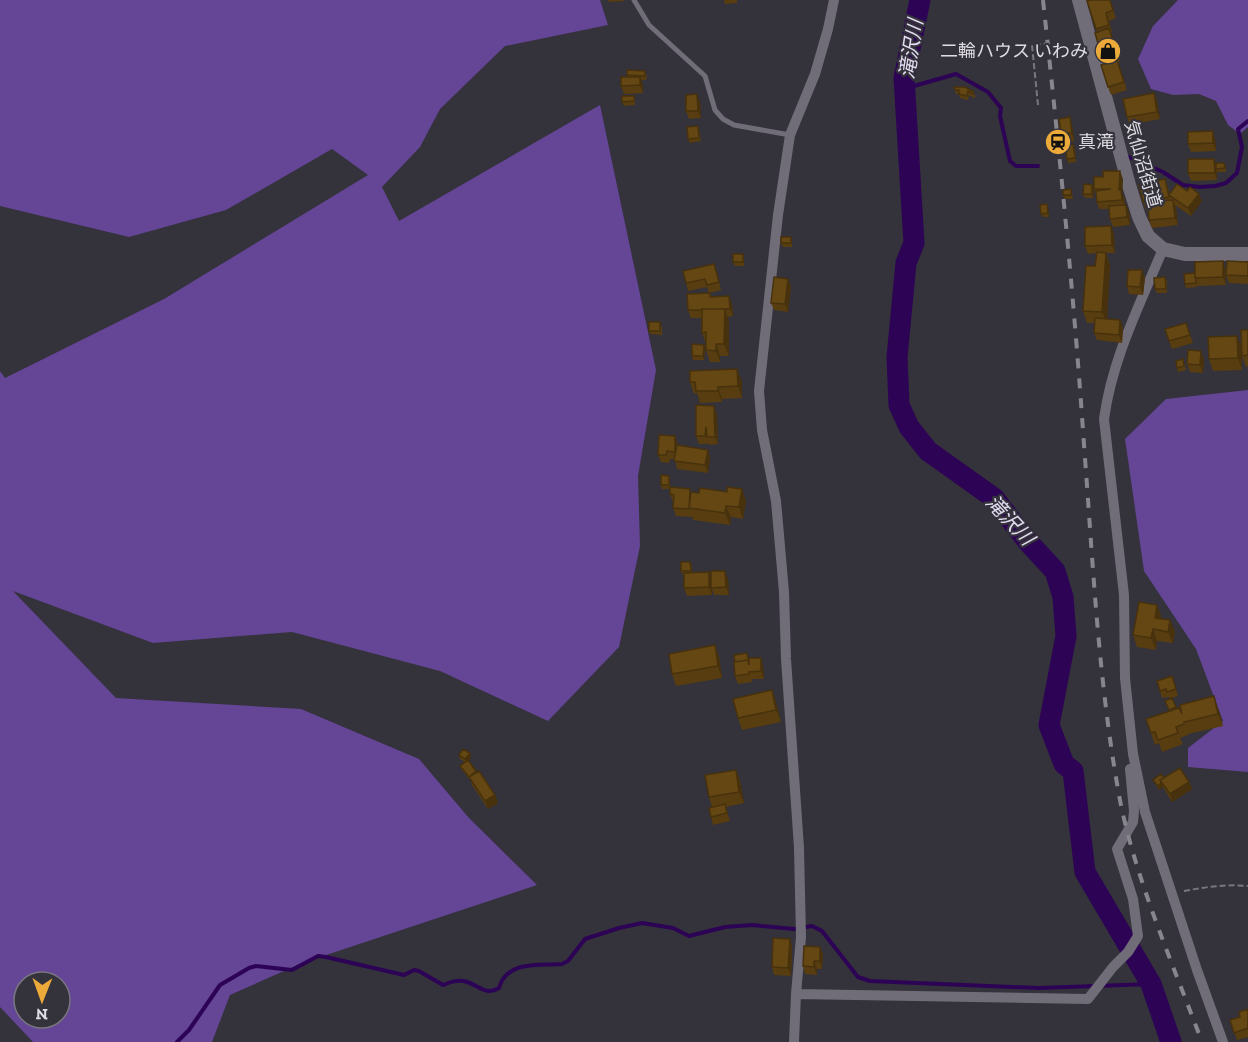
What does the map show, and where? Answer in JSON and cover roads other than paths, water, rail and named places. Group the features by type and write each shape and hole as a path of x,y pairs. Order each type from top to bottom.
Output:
{"street":[{"path":"794,1042 801,937 799,848 786,659 784,592 776,501 762,430 759,391 778,214 790,135 815,74 834,0"},
{"name":"気仙沼街道","path":"1079,0 1139,217 1148,236 1163,249"},
{"path":"1223,1042 1145,812 1133,754 1125,678 1124,595 1104,420 1116,364 1163,249 1185,254 1248,254"},
{"path":"796,994 1088,999 1128,952 1138,936 1133,899 1118,849 1133,822 1130,768 1133,754"}],"lane":[{"path":"634,0 649,25 705,76 716,110 723,120 735,125 790,135"}],"waterway":[{"name":"滝沢川","path":"920,0 904,78 914,243 906,263 897,357 899,405 909,427 928,451 994,498 1029,543 1055,571 1063,597 1066,636 1049,725 1064,764 1073,771 1085,872 1151,984 1171,1042"},
{"path":"905,100 914,86 956,74 988,92 1001,108 1000,116 1010,161 1016,166 1038,166"},
{"path":"1129,157 1163,172 1183,185 1200,187 1226,183 1237,173 1242,147 1238,129 1248,121"},
{"path":"177,1042 189,1030 220,985 256,966 292,970 318,956 404,975 414,970 419,971 443,985 464,981 490,991 499,988 503,979 516,969 534,965 562,964 568,961 585,939 642,923 673,928 689,936 725,927 752,925 794,929 812,926 822,931 858,977 870,981 1039,988 1151,984"}],"railway":[{"path":"1043,0 1071,278 1097,620 1112,751 1119,795 1134,857 1155,920 1202,1042"}],"place":[{"name":"二輪ハウス いわみ","path":"1108,51"},
{"name":"真滝","path":"1058,142"}]}
